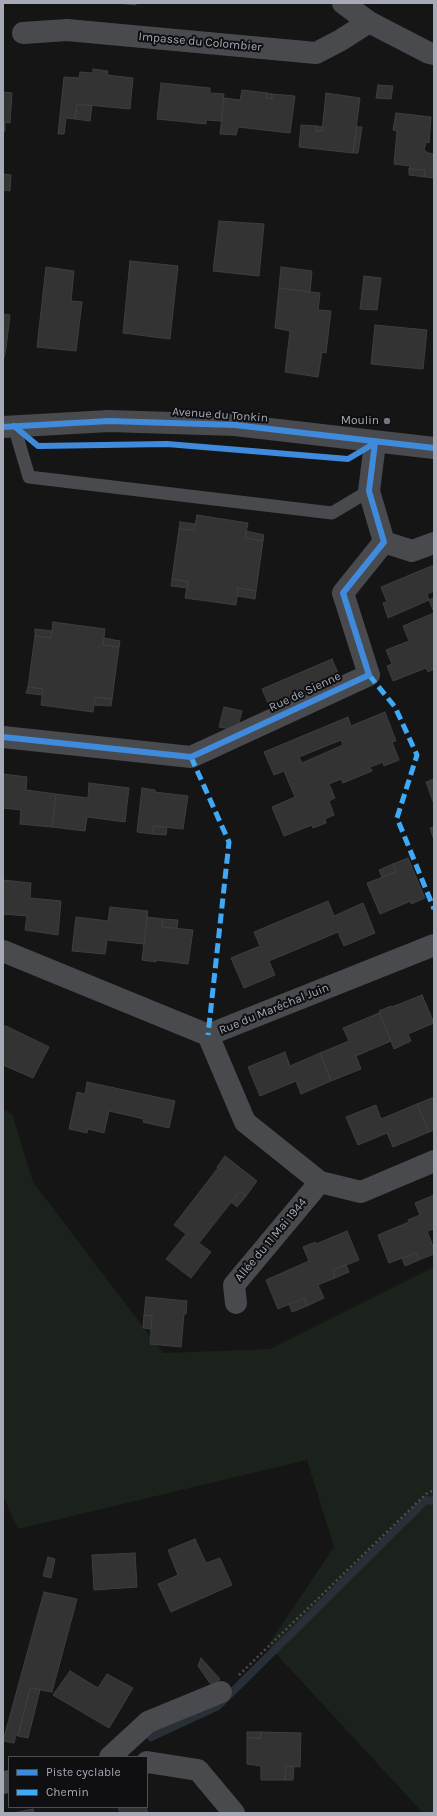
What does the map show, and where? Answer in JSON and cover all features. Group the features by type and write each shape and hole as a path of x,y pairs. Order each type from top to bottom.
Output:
{"street":[{"path":"345,4 369,22 429,53 434,54"},
{"name":"Impasse du Colombier","path":"23,33 67,30 316,53 341,40 369,22"},
{"name":"Avenue du Tonkin","path":"8,427 109,421 235,425 375,443 434,448"},
{"path":"375,443 369,491 384,542 412,551 434,543"},
{"name":"Rue de Sienne","path":"3,737 191,757 369,675 343,593 384,542"},
{"name":"Rue du Maréchal Juin","path":"3,951 208,1035 434,944"},
{"path":"208,1035 245,1122 320,1182 361,1192 434,1161"},
{"name":"Allée du 11 Mai 1944","path":"236,1303 234,1285 320,1182"},
{"path":"111,1756 148,1722 221,1692"},
{"path":"148,1762 198,1770 234,1813"}],"lane":[{"path":"8,427 30,477 332,513 369,491"}],"path":[{"path":"221,1692 426,1494 434,1490"}],"shaded area":[{"path":"3,1109 12,1114 33,1182 163,1353 270,1349 434,1267 434,1813 423,1813 268,1645 334,1547 307,1460 18,1529 3,1496"}],"building":[{"path":"117,3 136,3 136,5"},
{"path":"93,69 108,71 107,75 133,78 130,109 77,104 75,119 66,118 64,134 58,134 64,77 79,78 80,72 93,73"},
{"path":"161,83 210,88 210,93 224,94 221,121 206,120 206,124 157,119"},
{"path":"378,85 393,86 391,99 376,98"},
{"path":"242,90 267,93 266,98 272,99 272,94 295,96 290,133 238,127 236,135 220,134 224,98 240,100"},
{"path":"3,92 12,93 10,123 3,122"},
{"path":"267,93 272,94 272,99 266,98"},
{"path":"326,93 360,98 353,153 299,147 301,125 317,126 316,131 322,131"},
{"path":"77,104 92,106 90,121 75,119"},
{"path":"396,113 431,117 429,143 426,142 424,150 428,153 434,154 434,178 425,177 425,170 409,169 410,166 394,164 397,131 393,130"},
{"path":"3,122 5,123 5,131 3,131"},
{"path":"317,126 323,127 322,131 316,131"},
{"path":"357,127 362,127 358,153 353,153"},
{"path":"409,169 425,170 425,177 409,175"},
{"path":"3,174 11,175 10,191 4,190 3,201"},
{"path":"219,221 264,224 259,276 213,271"},
{"path":"130,261 178,266 170,339 123,333"},
{"path":"46,267 74,271 71,301 82,302 76,351 37,347"},
{"path":"281,267 312,271 310,292 279,288"},
{"path":"364,276 381,278 377,310 360,309"},
{"path":"279,288 320,293 318,310 331,311 326,353 322,352 318,377 285,372 290,331 275,328"},
{"path":"3,314 10,315 6,348 3,347"},
{"path":"375,325 427,330 423,369 371,364"},
{"path":"3,347 6,348 4,358 3,358"},
{"path":"197,515 248,523 245,538 263,541 256,591 238,588 236,605 185,598 188,582 172,579 179,529 194,530"},
{"path":"180,522 195,524 194,530 179,529"},
{"path":"246,531 264,535 263,541 245,538"},
{"path":"434,565 434,591 427,594 429,600 388,618 383,603 387,602 381,587"},
{"path":"172,579 188,582 187,588 171,586"},
{"path":"238,588 256,591 255,599 237,596"},
{"path":"434,598 434,612 429,600"},
{"path":"434,613 434,669 428,672 426,668 393,681 387,666 392,664 386,650 409,641 403,626"},
{"path":"53,622 105,629 103,645 119,647 112,699 95,697 93,712 41,705 43,689 28,687 35,636 51,638"},
{"path":"35,629 52,631 51,638 35,636"},
{"path":"104,638 120,641 119,647 103,645"},
{"path":"332,659 342,682 272,712 262,689"},
{"path":"28,687 43,689 42,695 26,693"},
{"path":"95,697 112,699 111,706 94,705"},
{"path":"224,707 242,711 237,730 219,727"},
{"path":"385,712 396,741 392,742 399,760 384,766 383,762 370,767 372,771 343,783 341,779 329,784 335,798 329,801 334,815 325,819 326,823 313,828 312,825 284,836 272,807 295,797 284,771 274,775 264,752 348,717 351,726","holes":["341,740 343,745 302,763 299,757"]},
{"path":"3,774 27,777 26,790 56,794 52,827 20,824 21,810 3,808"},
{"path":"434,779 434,804 426,782"},
{"path":"89,783 129,788 125,822 87,817 85,831 52,827 56,794 88,798"},
{"path":"142,788 155,790 155,792 188,796 183,829 154,826 152,834 137,832"},
{"path":"154,826 167,827 166,835 152,834"},
{"path":"434,827 434,840 430,828"},
{"path":"408,858 425,898 411,904 411,901 380,914 367,883 396,872 393,864"},
{"path":"393,864 396,872 382,877 379,870"},
{"path":"3,880 31,883 30,898 61,901 58,935 25,930 27,916 3,914"},
{"path":"328,901 334,916 363,903 375,933 344,946 338,932 269,961 275,975 244,988 231,958 260,946 254,932"},
{"path":"110,907 148,911 144,944 107,940 105,954 72,951 76,917 108,921"},
{"path":"147,917 163,919 162,927 193,930 188,964 156,960 156,962 142,960"},
{"path":"163,919 178,920 177,928 162,927"},
{"path":"422,995 434,1023 408,1034 411,1041 394,1049 379,1011"},
{"path":"379,1013 391,1041 356,1056 361,1069 331,1081 320,1053 349,1041 343,1028"},
{"path":"6,1026 49,1047 33,1078 3,1065 3,1027"},
{"path":"285,1052 290,1066 320,1053 331,1081 301,1094 296,1081 260,1096 248,1067"},
{"path":"87,1082 175,1101 169,1128 143,1122 144,1119 109,1111 104,1133 88,1129 87,1133 69,1129 77,1092 85,1094"},
{"path":"434,1097 434,1130 429,1132 417,1104"},
{"path":"417,1104 429,1132 393,1147 387,1133 358,1145 346,1117 376,1105 381,1119"},
{"path":"225,1156 257,1181 246,1196 240,1191 199,1243 211,1252 191,1278 166,1259 186,1234 174,1225 218,1168 217,1167"},
{"path":"240,1191 246,1196 237,1207 231,1202"},
{"path":"434,1195 434,1229 427,1231 434,1249 434,1254 419,1260 416,1253 389,1263 378,1235 409,1222 408,1220 420,1215 415,1203"},
{"path":"347,1231 359,1260 333,1270 335,1278 318,1285 324,1298 307,1306 304,1298 278,1309 266,1280 309,1261 303,1247 315,1242 316,1244"},
{"path":"416,1253 419,1260 405,1266 402,1258"},
{"path":"346,1265 349,1272 335,1278 333,1270"},
{"path":"146,1297 187,1301 186,1314 184,1314 181,1347 150,1344 152,1316 144,1315"},
{"path":"304,1298 307,1306 292,1312 289,1304"},
{"path":"144,1315 152,1316 151,1329 143,1328"},
{"path":"195,1539 206,1563 220,1558 232,1585 171,1612 158,1584 178,1575 168,1550"},
{"path":"135,1553 137,1587 94,1590 92,1555"},
{"path":"48,1557 55,1559 51,1578 43,1576"},
{"path":"44,1592 77,1599 52,1692 30,1688 18,1736 16,1735 14,1743 3,1741"},
{"path":"201,1658 220,1679 212,1686 198,1666"},
{"path":"70,1671 98,1688 107,1674 133,1688 109,1728 53,1695"},
{"path":"30,1688 40,1690 28,1738 18,1736"},
{"path":"247,1732 261,1732 261,1738 247,1738"},
{"path":"261,1732 301,1733 300,1767 286,1766 285,1780 261,1780 261,1766 247,1764 247,1738 261,1738"},
{"path":"286,1766 294,1766 293,1780 285,1780"},
{"path":"118,1808 146,1808 148,1813 120,1813"},
{"path":"33,1809 34,1813 14,1813"}],"waterway":[{"path":"151,1737 218,1706 426,1500 434,1501"}],"marked path":[{"path":"369,675 395,707 417,755 397,818 434,909"},
{"path":"191,757 229,842 208,1035"}],"cycle path":[{"path":"3,427 109,421 235,425 434,448"},
{"path":"14,426 38,446 167,444 348,459 375,443"},
{"path":"3,737 191,757 369,675 343,593 384,542 369,491 375,443"}],"place":[{"name":"Moulin","path":"387,421"}]}
